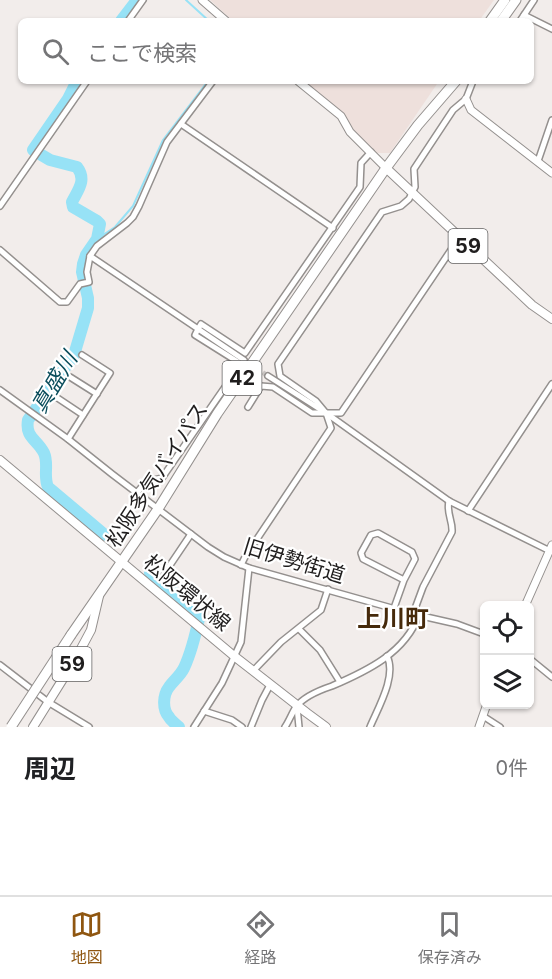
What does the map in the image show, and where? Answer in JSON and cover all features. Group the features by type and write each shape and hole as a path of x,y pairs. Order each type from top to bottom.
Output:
{"highway":[{"path":"492,18 505,0"},
{"path":"503,18 516,0"},
{"name":"松阪多気バイパス","path":"11,727 158,509 217,414 446,84"},
{"name":"松阪多気バイパス","path":"418,125 453,84"}],"main road":[{"name":"59","path":"386,168 532,305 552,319"},
{"name":"松阪環状線","path":"0,460 190,620 326,727"},
{"name":"59","path":"33,727 92,630 99,596"}],"street":[{"path":"130,18 142,0"},
{"path":"202,0 223,18"},
{"path":"522,18 534,0"},
{"path":"524,15 530,18"},
{"path":"534,20 552,29"},
{"path":"0,206 85,84"},
{"path":"0,250 60,302 67,302 80,284 89,282 87,272 90,256 97,246 133,217 167,142 211,84"},
{"path":"302,84 341,117 350,132 386,168"},
{"path":"241,565 331,428 326,413 316,401 280,376 278,364 382,212 401,206 409,200 415,187 414,169 453,110 466,99 472,84"},
{"path":"466,99 471,110 552,173"},
{"path":"538,161 552,120"},
{"path":"181,124 333,228"},
{"path":"137,493 143,483 162,478 234,374 238,362 195,335 201,324 245,353 360,187 361,163 371,152"},
{"path":"248,407 261,386 273,387 312,413 340,414 459,238"},
{"path":"90,256 244,360"},
{"path":"68,439 110,373 82,355"},
{"path":"70,376 97,394"},
{"path":"268,376 326,413 449,501 551,548 527,601"},
{"path":"468,511 552,384"},
{"name":"旧伊勢街道","path":"0,390 224,557 249,568 457,624 480,633"},
{"path":"56,398 83,415"},
{"path":"285,727 297,706 318,692 378,664 409,635 415,624 423,587 452,532 448,510 449,501"},
{"path":"394,608 404,580 415,559 412,552 378,533 371,535 362,553 363,559 404,580"},
{"path":"164,574 191,534"},
{"path":"544,564 552,567"},
{"path":"194,727 222,683 241,642 249,568"},
{"path":"254,671 281,642 321,610 328,589"},
{"path":"299,628 320,650 340,682"},
{"path":"370,727 390,675 390,662 387,656"},
{"path":"534,662 552,677"},
{"path":"0,665 48,702 89,727"},
{"path":"251,727 270,685"},
{"path":"297,706 299,727"},
{"path":"479,727 486,709"},
{"path":"204,711 232,720 242,727"},
{"path":"483,716 500,727"}],"shaded area":[{"path":"210,0 494,0 481,18 230,18"},
{"path":"301,84 437,84 390,153 376,153"}],"waterway":[{"name":"真盛川","path":"123,18 137,0"},
{"path":"186,0 206,18"},
{"name":"真盛川","path":"76,84 68,99 33,150 50,160 77,167 81,181 72,202 73,207 100,224 97,239 83,264 82,272 88,308 74,355 28,420 28,431 44,453 48,487 105,535"},
{"path":"97,239 115,227 133,206 163,140 206,84"},
{"name":"真盛川","path":"150,573 200,614 187,662 167,690 165,698 164,706 167,714 179,727"}],"tunnel":[{"path":"244,360 268,376"}],"district":[{"name":"上川町","path":"393,619"}]}
